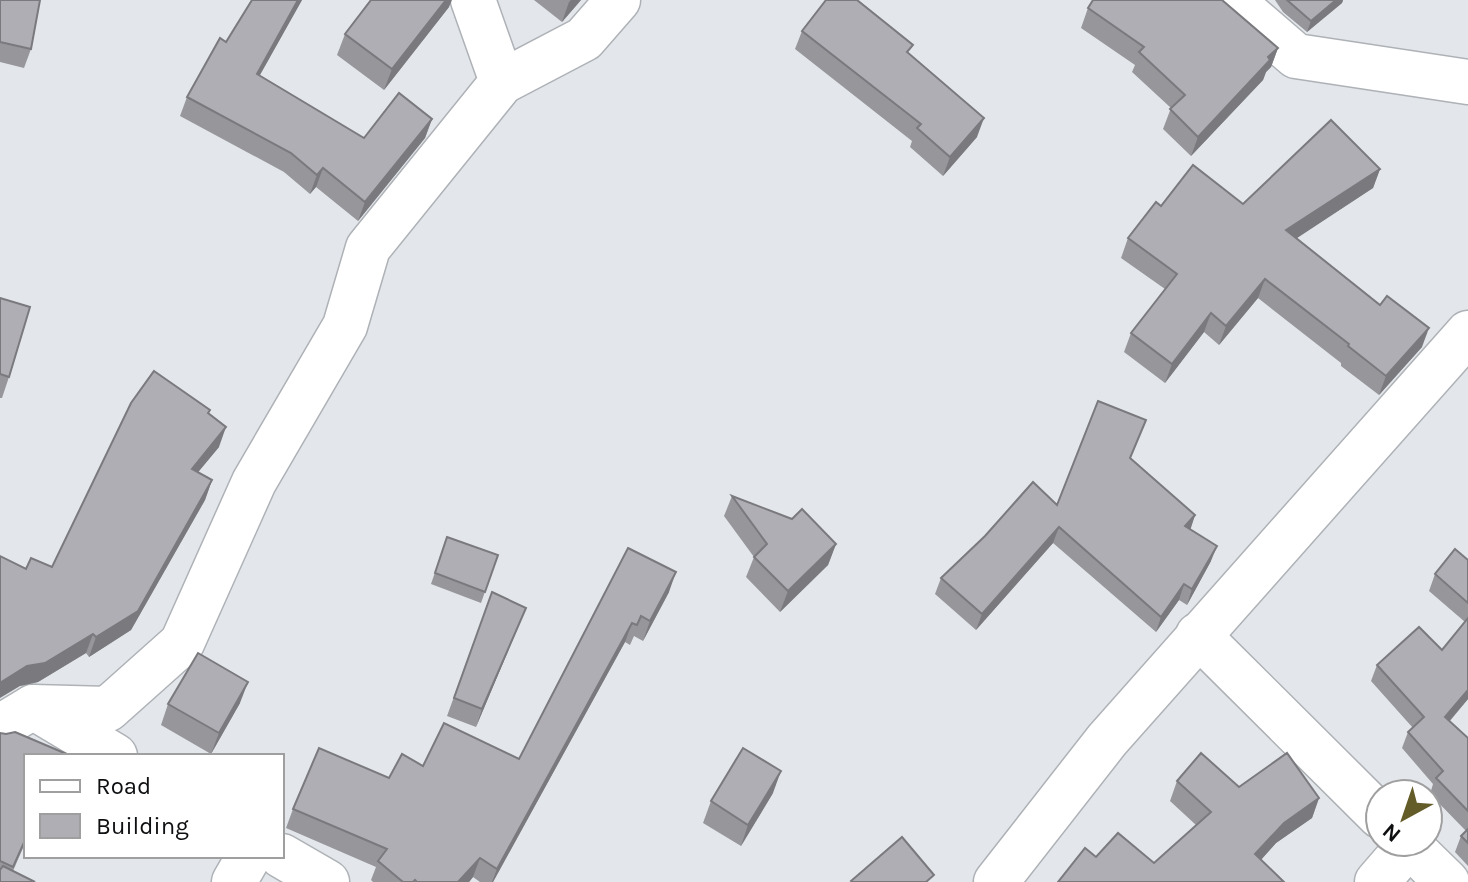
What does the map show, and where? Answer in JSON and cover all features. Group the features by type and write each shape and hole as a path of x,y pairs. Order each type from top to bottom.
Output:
{"street":[{"path":"473,0 502,82"},
{"path":"16,717 108,709 182,643 254,482 345,326 368,248 502,82 584,39 618,0"},
{"path":"1231,0 1296,56 1468,82"},
{"path":"996,882 1107,740 1468,333"},
{"path":"1198,635 1364,800"},
{"path":"16,717 110,754"},
{"path":"284,857 327,882"},
{"path":"234,882 248,858"},
{"path":"1377,882 1388,858"},
{"path":"1422,858 1447,882"}],"building":[{"path":"0,0 40,0 31,49 0,42"},
{"path":"252,0 298,0 257,74 364,138 399,93 432,119 365,202 323,168 317,175 291,153 187,97 220,38 226,42"},
{"path":"371,0 446,0 392,69 345,34"},
{"path":"826,0 857,0 913,45 907,52 984,118 950,157 917,128 921,124 802,31"},
{"path":"1093,0 1222,0 1278,48 1198,137 1170,109 1185,95 1139,52 1144,47 1088,8"},
{"path":"1287,0 1336,0 1311,21"},
{"path":"1331,120 1380,169 1286,230 1380,305 1387,296 1429,328 1386,376 1265,279 1226,326 1211,313 1172,364 1131,333 1177,274 1128,238 1156,202 1161,206 1193,165 1243,204"},
{"path":"0,298 30,307 9,377 0,374"},
{"path":"154,371 210,410 208,413 226,427 192,469 212,480 138,611 96,637 93,634 45,663 27,666 0,683 0,556 26,569 31,558 52,567 131,403"},
{"path":"1098,401 1146,420 1130,458 1195,515 1185,526 1217,546 1192,589 1184,584 1161,617 1059,527 982,614 941,578 985,536 1033,482 1057,505"},
{"path":"732,496 792,519 802,509 836,544 788,591 754,557 767,544"},
{"path":"447,537 498,555 485,592 435,573"},
{"path":"628,548 676,572 650,621 641,616 637,625 632,623 497,869 480,858 458,882 403,882 378,861 387,849 293,809 319,748 389,778 402,754 423,766 444,723 519,759"},
{"path":"1455,549 1468,560 1468,603 1435,574"},
{"path":"492,592 526,608 482,709 454,698"},
{"path":"1468,618 1468,690 1445,717 1468,738 1468,811 1444,786 1444,778 1436,778 1443,771 1408,732 1424,717 1377,665 1419,627 1442,650"},
{"path":"198,653 248,682 219,733 168,704"},
{"path":"15,732 67,754 24,754 24,842 13,867 0,861 0,733"},
{"path":"743,748 781,771 748,825 711,801"},
{"path":"1201,753 1239,787 1287,753 1319,798 1284,823 1255,854 1284,882 1058,882 1085,848 1096,857 1118,833 1154,863 1211,812 1177,781"},
{"path":"1468,829 1468,843 1461,836"},
{"path":"902,837 934,875 926,882 851,881"},
{"path":"3,866 35,882 0,882"}]}
